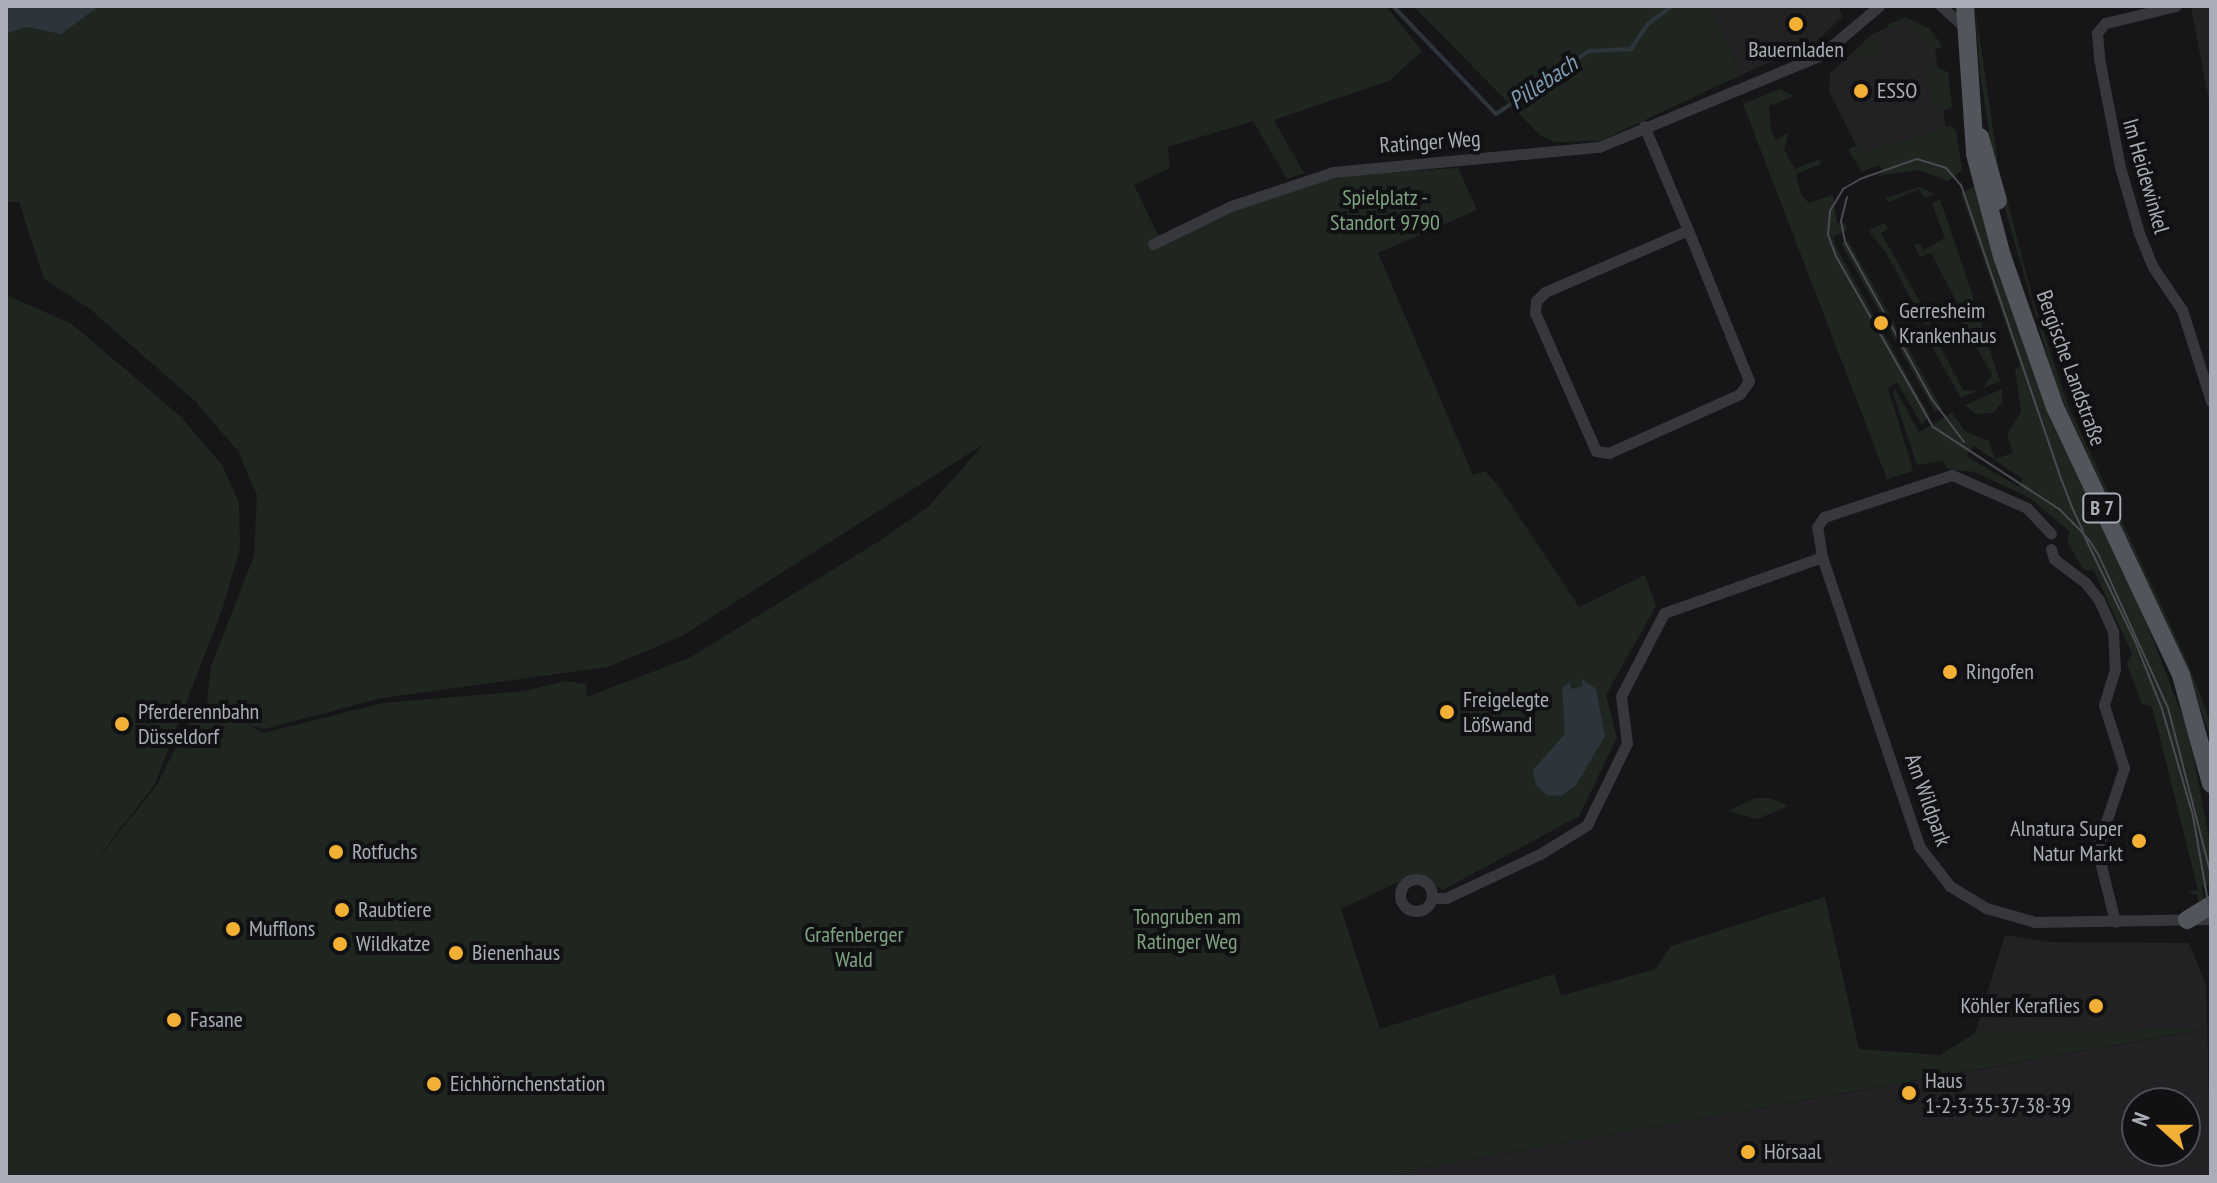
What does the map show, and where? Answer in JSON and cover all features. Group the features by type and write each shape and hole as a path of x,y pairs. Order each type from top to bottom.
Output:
{"main road":[{"name":"Bergische Landstraße","path":"1965,6 1976,128 1990,161 2013,278 2055,407 2181,675 2211,784"},
{"path":"2187,920 2211,905"}],"street":[{"name":"Ratinger Weg","path":"1153,244 1231,206 1333,172 1599,147 1821,55 1879,6"},
{"path":"1941,6 1966,30"},
{"name":"Im Heidewinkel","path":"2176,6 2105,23 2097,33 2098,47 2120,167 2139,233 2153,267 2182,310 2211,401"},
{"path":"1644,126 1688,230 1748,386 1740,394 1609,453 1596,451 1535,313 1536,301 1545,292 1688,230"},
{"name":"Am Wildpark","path":"2051,534 2027,508 1952,475 1824,517 1817,527 1822,557 1919,846 1932,866 1964,896 2002,915 2035,922 2211,919"},
{"path":"2051,549 2054,559 2085,582 2099,600 2113,631 2115,669 2104,705 2124,768 2097,849 2115,922"},
{"path":"1432,898 1446,898 1527,861 1587,825 1627,743 1621,696 1664,613 1822,557"}],"shaded area":[{"path":"6,6 99,6 61,34 27,27 6,33"},
{"path":"1711,6 1839,6 1842,17 1815,43 1741,75"},
{"path":"2211,6 2211,111 2191,8"},
{"path":"1908,19 1935,49 1946,129 1861,155 1829,91 1830,73 1874,33"},
{"path":"1582,679 1596,689 1605,736 1576,785 1561,796 1547,795 1536,785 1533,770 1565,734 1562,688 1570,682 1571,689 1583,686"},
{"path":"2005,935 2051,942 2189,943 2206,984 2211,1177 1372,1177 2202,1030 1975,1033"}],"green space":[{"path":"6,6 1386,6 1422,51 1389,81 1274,120 1304,173 1287,179 1253,121 1168,147 1170,168 1134,185 1162,243 1249,200 1331,176 1458,168 1477,210 1378,253 1473,475 1485,471 1501,489 1579,607 1645,575 1656,606 1606,695 1617,738 1579,816 1443,890 1415,874 1341,909 1380,1029 1554,974 1561,996 1656,969 1671,946 1825,897 1859,1049 1940,1055 1975,1033 2210,1028 1372,1177 6,1177 6,295 72,324 180,416 222,465 239,503 240,548 223,607 155,784 79,882 157,785 198,703 222,713 207,702 211,666 254,556 257,495 238,451 195,401 90,309 44,279 19,202 6,202","holes":["984,444 929,506 881,540 691,657 587,697 586,684 565,681 524,691 383,703 264,733 248,725 264,729 382,698 608,667 682,636"]},
{"path":"1413,6 1711,6 1741,75 1600,141 1555,142 1541,136"},
{"path":"1975,6 1999,170 1995,171 1980,73"},
{"path":"1906,17 1930,29 1943,47 1921,54 1928,45 1908,20 1891,29 1887,25"},
{"path":"1872,34 1881,49 1876,55 1851,55"},
{"path":"1933,67 1948,72 1952,107 1943,111 1934,104 1928,73"},
{"path":"1780,89 1794,96 1769,106 1771,131 1776,140 1789,132 1784,150 1795,169 1819,159 1821,164 1796,174 1801,195 1809,203 1833,195 1837,223 1845,223 1847,230 1833,237 1836,247 1929,415 1922,425 1897,382 1888,388 1913,471 1887,479 1743,104"},
{"path":"1950,126 1956,131 1962,170 1948,181 1919,170 1876,176 1883,172 1879,165 1862,172 1848,149 1858,145 1862,153"},
{"path":"1997,181 2005,191 2032,296 2067,403 2188,663 2211,724 2211,740 2186,666 2056,386"},
{"path":"1978,185 2189,733 2211,848 2211,885 2202,887 2205,903 2199,906 2197,895 2188,892 2198,890 2152,707 2142,704 2127,664 2132,654 2094,571 2083,569 2067,542 2070,532 2030,498 1975,472 1947,469 1943,461 1917,465 1893,393 1895,389 1919,432 1952,413 1966,432 1989,441 1995,459 2013,453 2007,434 2021,412 2015,369 2020,366 1961,193","holes":["1974,446 2023,479 2019,487 1966,456"]},
{"path":"1919,187 1935,194 1925,198 1919,189 1889,202 1885,198"},
{"path":"1940,199 1974,300 1960,308 1931,253 1920,257 1914,245 1919,243 1924,250 1945,238 1932,204"},
{"path":"1885,223 1888,229 1881,233 1932,323 1925,325 1886,253 1868,230"},
{"path":"1848,240 1942,409 1935,412 1841,243"},
{"path":"1975,304 2000,381 1983,388 1992,375 1959,316"},
{"path":"1931,328 1963,390 1977,391 1961,398 1927,338 1925,329"},
{"path":"2002,389 2002,403 1993,413 1976,414 1965,405"},
{"path":"1755,798 1770,798 1789,806 1757,819 1728,811"}],"waterway":[{"name":"Pillebach","path":"1393,6 1496,114 1589,51 1631,49 1648,24 1672,6"}],"tram line":[{"path":"2211,875 2168,708 2098,554 2089,540 2084,535 2083,533 2059,509 1933,427 1836,256 1828,235 1830,211 1843,189 1860,179 1917,159 1946,168 1961,185 2071,505 2084,535 2135,641 2162,709 2193,816 2211,919"},
{"path":"1847,197 1841,221 1845,242 1931,398 1964,442"}],"place":[{"name":"Bauernladen","path":"1796,24"},
{"name":"ESSO","path":"1861,91"},
{"name":"Gerresheim Krankenhaus","path":"1881,323"},
{"name":"Ringofen","path":"1950,672"},
{"name":"Freigelegte Lößwand","path":"1447,712"},
{"name":"Pferderennbahn Düsseldorf","path":"122,724"},
{"name":"Alnatura Super Natur Markt","path":"2139,841"},
{"name":"Rotfuchs","path":"336,852"},
{"name":"Raubtiere","path":"342,910"},
{"name":"Mufflons","path":"233,929"},
{"name":"Wildkatze","path":"340,944"},
{"name":"Bienenhaus","path":"456,953"},
{"name":"Köhler Keraflies","path":"2096,1006"},
{"name":"Fasane","path":"174,1020"},
{"name":"Eichhörnchenstation","path":"434,1084"},
{"name":"Haus 1-2-3-35-37-38-39","path":"1909,1093"},
{"name":"Hörsaal","path":"1748,1152"}],"park label":[{"name":"Spielplatz - Standort 9790","path":"1385,210"},
{"name":"Tongruben am Ratinger Weg","path":"1187,928"},
{"name":"Grafenberger Wald","path":"854,946"}]}
